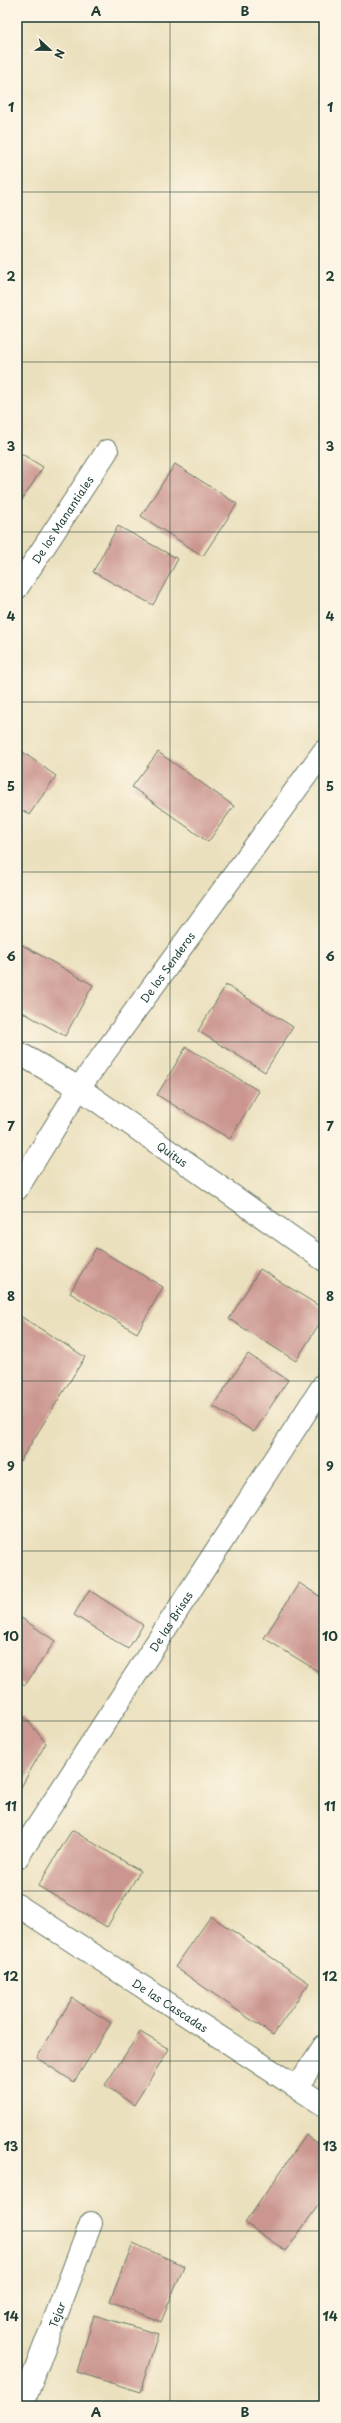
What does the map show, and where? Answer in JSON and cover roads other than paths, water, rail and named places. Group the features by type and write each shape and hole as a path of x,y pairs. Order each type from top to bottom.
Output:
{"lane":[{"name":"De los Manantiales","path":"17,588 108,451"},
{"name":"De los Senderos","path":"17,1189 79,1088 324,750"},
{"name":"Quitus","path":"17,1052 79,1088 324,1260"},
{"name":"De las Brisas","path":"17,1858 324,1384"},
{"name":"De las Cascadas","path":"17,1905 324,2105"},
{"path":"297,2087 324,2046"},
{"name":"Tejar","path":"22,2406 91,2223"}]}
